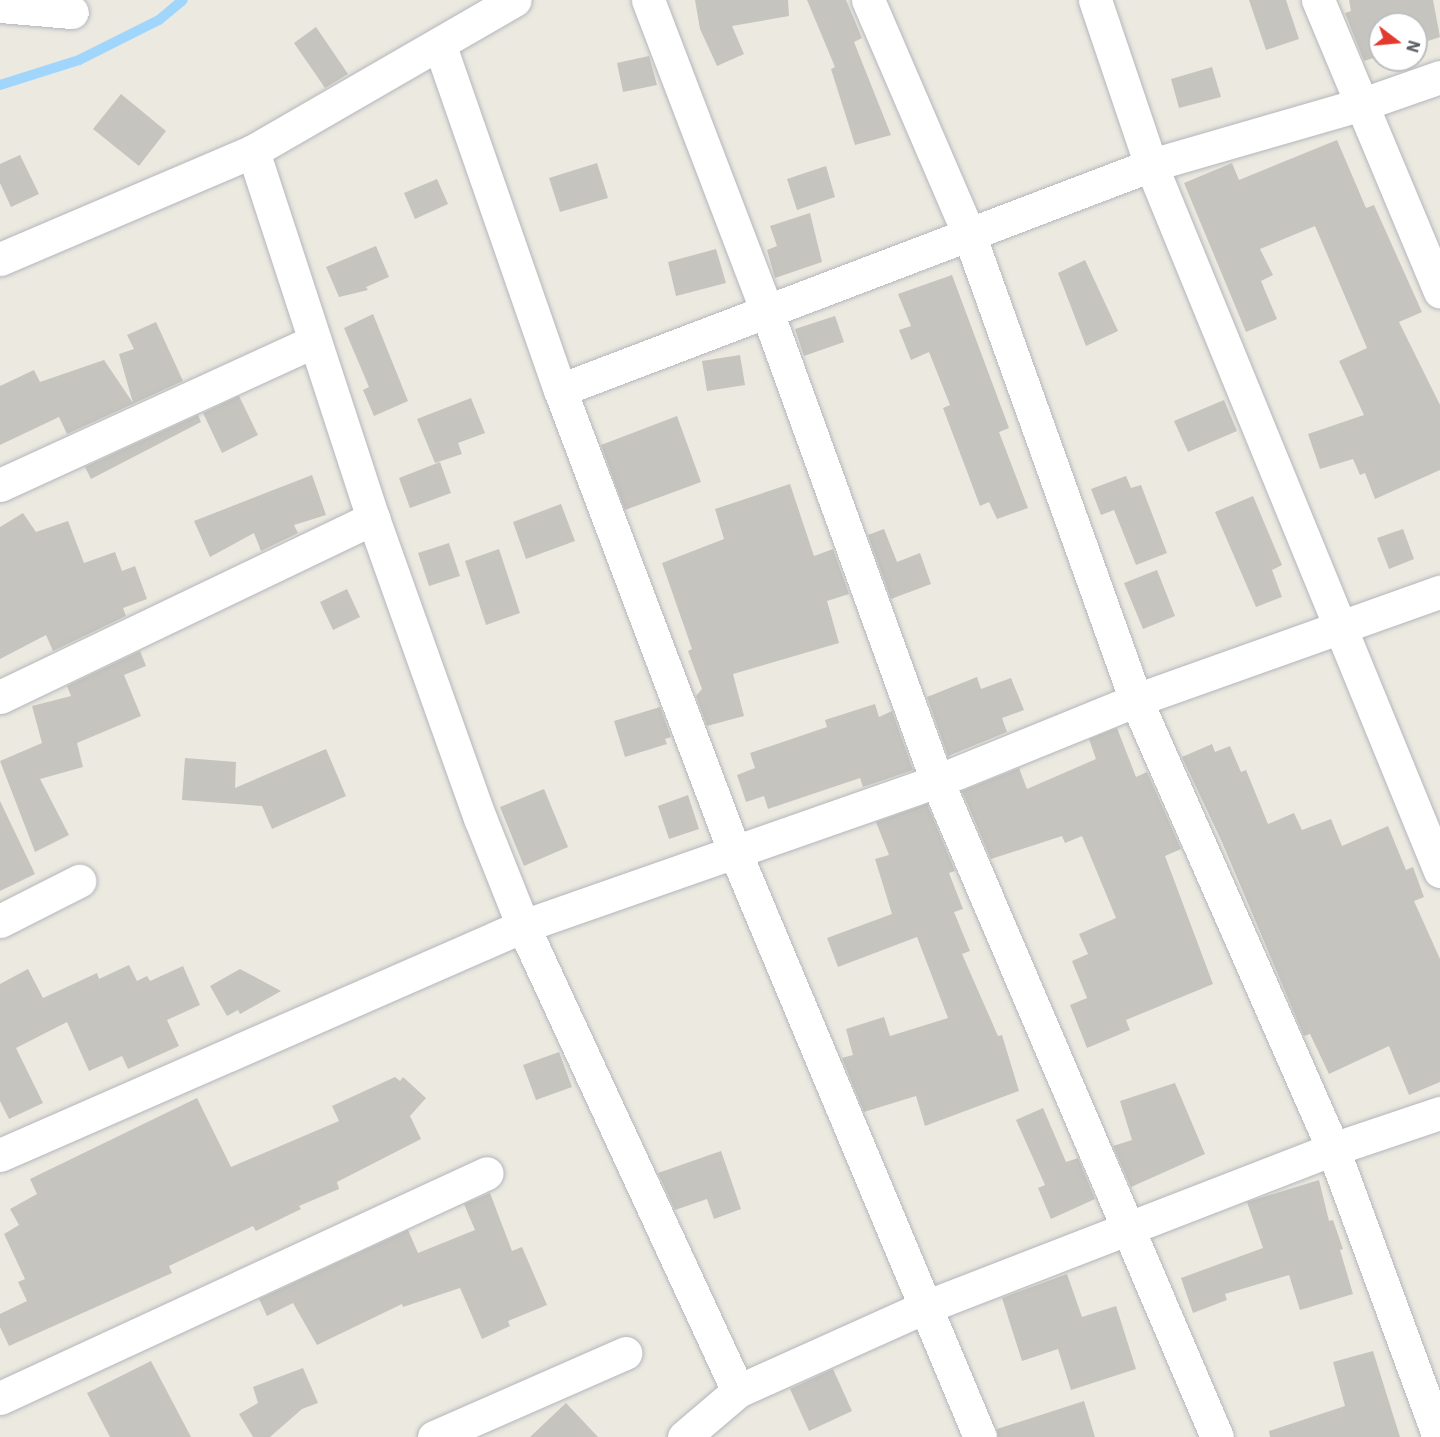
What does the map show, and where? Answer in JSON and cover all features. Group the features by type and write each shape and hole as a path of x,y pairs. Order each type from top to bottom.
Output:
{"street":[{"path":"0,259 253,151 440,46 515,0"},
{"path":"648,0 766,309 937,781 1126,1230 1217,1437"},
{"path":"868,0 970,237 1136,700 1333,1149 1438,1437"},
{"path":"1095,0 1151,165 1440,871"},
{"path":"1318,0 1440,291"},
{"path":"0,6 72,12"},
{"path":"440,46 560,390 735,852 923,1308 980,1437"},
{"path":"560,390 766,309 970,237 1151,165 1363,104 1440,77"},
{"path":"253,151 373,518 523,926 738,1391"},
{"path":"0,485 315,340"},
{"path":"0,697 373,518"},
{"path":"0,1155 523,926 937,781 1136,700 1440,592"},
{"path":"0,921 80,881"},
{"path":"684,1437 718,1424 738,1391 923,1308 1333,1149 1440,1113"},
{"path":"0,1398 487,1173"},
{"path":"434,1437 625,1353"}],"building":[{"path":"695,0 788,0 789,16 732,26 744,54 717,66 700,29"},
{"path":"807,0 846,0 862,38 854,42 891,135 855,145 831,69 835,67"},
{"path":"1249,0 1286,0 1299,39 1266,50"},
{"path":"1349,0 1433,0 1440,37 1428,41 1428,12 1368,12 1368,60 1364,61 1345,13 1351,11"},
{"path":"316,27 348,74 325,88 294,43"},
{"path":"649,56 657,85 623,92 617,63"},
{"path":"1212,67 1221,97 1179,108 1171,79"},
{"path":"121,94 166,131 139,166 93,129"},
{"path":"1337,140 1366,208 1374,205 1422,312 1399,322 1440,405 1440,470 1375,499 1365,473 1360,475 1353,459 1320,469 1308,434 1364,415 1339,361 1367,348 1315,226 1260,249 1273,275 1261,281 1277,319 1246,332 1184,183 1232,163 1239,180"},
{"path":"20,155 39,194 11,207 0,183 0,164"},
{"path":"597,163 608,198 560,212 549,178"},
{"path":"826,166 835,197 797,210 787,179"},
{"path":"437,179 448,204 415,219 404,193"},
{"path":"810,213 822,262 775,278 767,250 777,246 770,226"},
{"path":"376,246 389,277 366,287 368,290 339,297 326,267"},
{"path":"716,249 726,283 676,296 668,262"},
{"path":"1085,260 1118,331 1086,346 1058,273"},
{"path":"952,275 1009,428 999,432 1028,508 997,519 989,502 980,506 943,408 950,405 929,352 911,360 899,330 911,326 898,294"},
{"path":"373,314 408,401 374,416 363,390 369,387 344,328"},
{"path":"835,316 844,342 804,356 795,329"},
{"path":"156,322 183,381 67,434 59,417 0,445 0,386 34,370 40,382 104,360 133,403 119,354 134,349 127,335"},
{"path":"740,355 745,385 707,391 702,361"},
{"path":"239,396 258,435 222,453 203,413"},
{"path":"471,398 485,433 458,443 462,454 435,463 417,419"},
{"path":"1224,400 1237,431 1188,452 1174,421"},
{"path":"198,415 201,422 91,479 85,467"},
{"path":"677,416 701,482 625,510 601,445"},
{"path":"440,462 451,493 410,508 399,478"},
{"path":"312,475 326,515 294,525 298,533 261,551 254,533 210,557 194,521"},
{"path":"1126,476 1131,488 1141,485 1167,553 1136,565 1114,510 1101,515 1091,489"},
{"path":"790,484 814,556 833,549 849,594 827,601 839,643 733,674 744,716 707,726 696,696 702,689 688,651 692,649 662,563 724,539 715,509"},
{"path":"1253,496 1282,565 1272,570 1282,597 1256,607 1215,512"},
{"path":"561,504 575,541 526,559 513,522"},
{"path":"23,513 36,532 68,521 84,563 115,552 122,571 135,566 147,599 123,608 126,616 53,651 46,635 0,659 0,527"},
{"path":"884,529 897,562 920,553 931,584 891,599 868,535"},
{"path":"1403,529 1414,559 1389,569 1377,538"},
{"path":"449,543 460,576 429,586 418,553"},
{"path":"499,549 520,613 486,625 465,561"},
{"path":"1157,570 1175,616 1143,629 1124,583"},
{"path":"347,589 360,617 333,630 320,602"},
{"path":"140,651 146,666 124,675 141,716 77,743 83,767 40,779 69,835 35,852 0,761 42,743 32,706 71,696 67,686"},
{"path":"977,677 981,689 1011,678 1024,710 1002,718 1007,732 948,756 927,697"},
{"path":"875,704 879,717 892,711 913,770 863,787 860,778 768,809 764,796 746,802 737,775 755,768 750,753 827,727 825,720"},
{"path":"660,707 671,737 665,739 667,744 625,757 614,721"},
{"path":"1117,728 1136,777 1147,772 1181,849 1165,856 1213,984 1126,1020 1130,1030 1087,1048 1070,1005 1087,998 1072,961 1088,954 1079,934 1116,918 1082,836 1065,843 1062,836 991,859 962,791 1019,768 1027,789 1096,759 1089,739"},
{"path":"1212,744 1215,752 1230,746 1241,772 1246,770 1268,824 1294,813 1302,830 1331,819 1342,846 1388,826 1406,870 1413,867 1424,897 1414,901 1440,959 1440,1082 1409,1095 1389,1046 1329,1074 1310,1034 1304,1036 1222,842 1182,757"},
{"path":"326,749 346,796 272,829 262,806 182,800 185,758 236,762 235,788"},
{"path":"544,789 568,847 524,866 500,807"},
{"path":"688,795 699,829 669,839 658,806"},
{"path":"0,801 35,874 0,891"},
{"path":"927,804 955,871 949,873 963,909 954,912 970,951 962,954 998,1036 1002,1035 1019,1091 925,1126 916,1096 864,1112 842,1058 853,1055 846,1029 884,1017 890,1036 948,1018 917,937 838,967 827,938 892,914 875,859 889,855 876,822"},
{"path":"129,965 137,981 147,976 150,981 183,966 200,1005 167,1020 179,1046 128,1069 122,1056 89,1071 67,1022 16,1048 43,1103 9,1119 0,1101 0,984 28,969 43,998 97,973 99,979"},
{"path":"240,969 281,991 240,1014 238,1010 227,1016 210,986"},
{"path":"559,1052 572,1087 536,1100 523,1065"},
{"path":"395,1077 400,1081 403,1077 426,1098 410,1116 421,1139 337,1182 339,1189 299,1206 301,1209 256,1231 253,1226 169,1266 172,1273 9,1346 0,1327 0,1314 27,1301 18,1282 25,1279 4,1234 19,1225 10,1209 37,1194 30,1179 197,1098 231,1167 339,1121 332,1106"},
{"path":"1175,1083 1205,1154 1131,1187 1113,1146 1132,1140 1120,1101"},
{"path":"1043,1108 1066,1162 1078,1158 1095,1199 1051,1219 1038,1188 1045,1185 1016,1120"},
{"path":"721,1151 741,1209 714,1219 707,1199 675,1210 658,1173"},
{"path":"1319,1180 1329,1221 1333,1220 1343,1249 1340,1250 1353,1294 1300,1310 1289,1275 1225,1294 1227,1300 1193,1313 1181,1278 1263,1248 1247,1202"},
{"path":"490,1193 512,1251 522,1247 547,1305 508,1321 510,1326 482,1339 460,1288 403,1307 402,1304 317,1345 293,1303 267,1316 259,1299 408,1230 418,1253 475,1230 464,1204"},
{"path":"1067,1274 1082,1317 1116,1306 1136,1369 1071,1390 1058,1349 1022,1361 1002,1298"},
{"path":"1373,1351 1400,1437 1270,1437 1269,1431 1345,1406 1333,1362"},
{"path":"151,1361 191,1437 110,1437 87,1393"},
{"path":"303,1368 318,1403 302,1409 270,1437 253,1437 239,1414 258,1403 253,1387"},
{"path":"833,1369 852,1411 809,1431 790,1389"},
{"path":"1084,1401 1095,1437 998,1437 997,1429"},
{"path":"566,1403 598,1437 530,1437"}],"waterway":[{"path":"0,85 79,60 159,20 183,0"}]}
